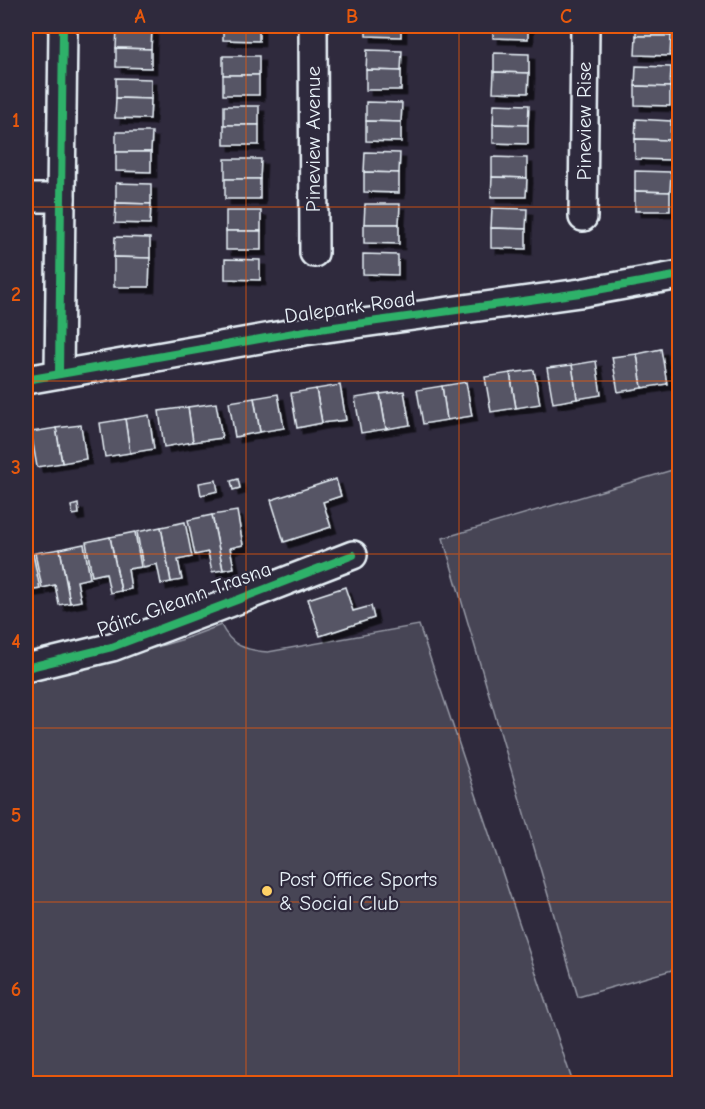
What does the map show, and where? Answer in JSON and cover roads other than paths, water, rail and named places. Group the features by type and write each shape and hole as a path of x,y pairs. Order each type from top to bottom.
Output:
{"street":[{"path":"59,374 63,26"},
{"name":"Pineview Avenue","path":"313,26 314,254"},
{"name":"Pineview Rise","path":"584,217 585,26"},
{"path":"26,198 61,198"},
{"name":"Dalepark Road","path":"26,380 305,331 580,293 680,275"},
{"name":"Páirc Gleann Trasna","path":"26,668 112,647 353,555"}],"place":[{"name":"Post Office Sports & Social Club","path":"267,891"}]}
